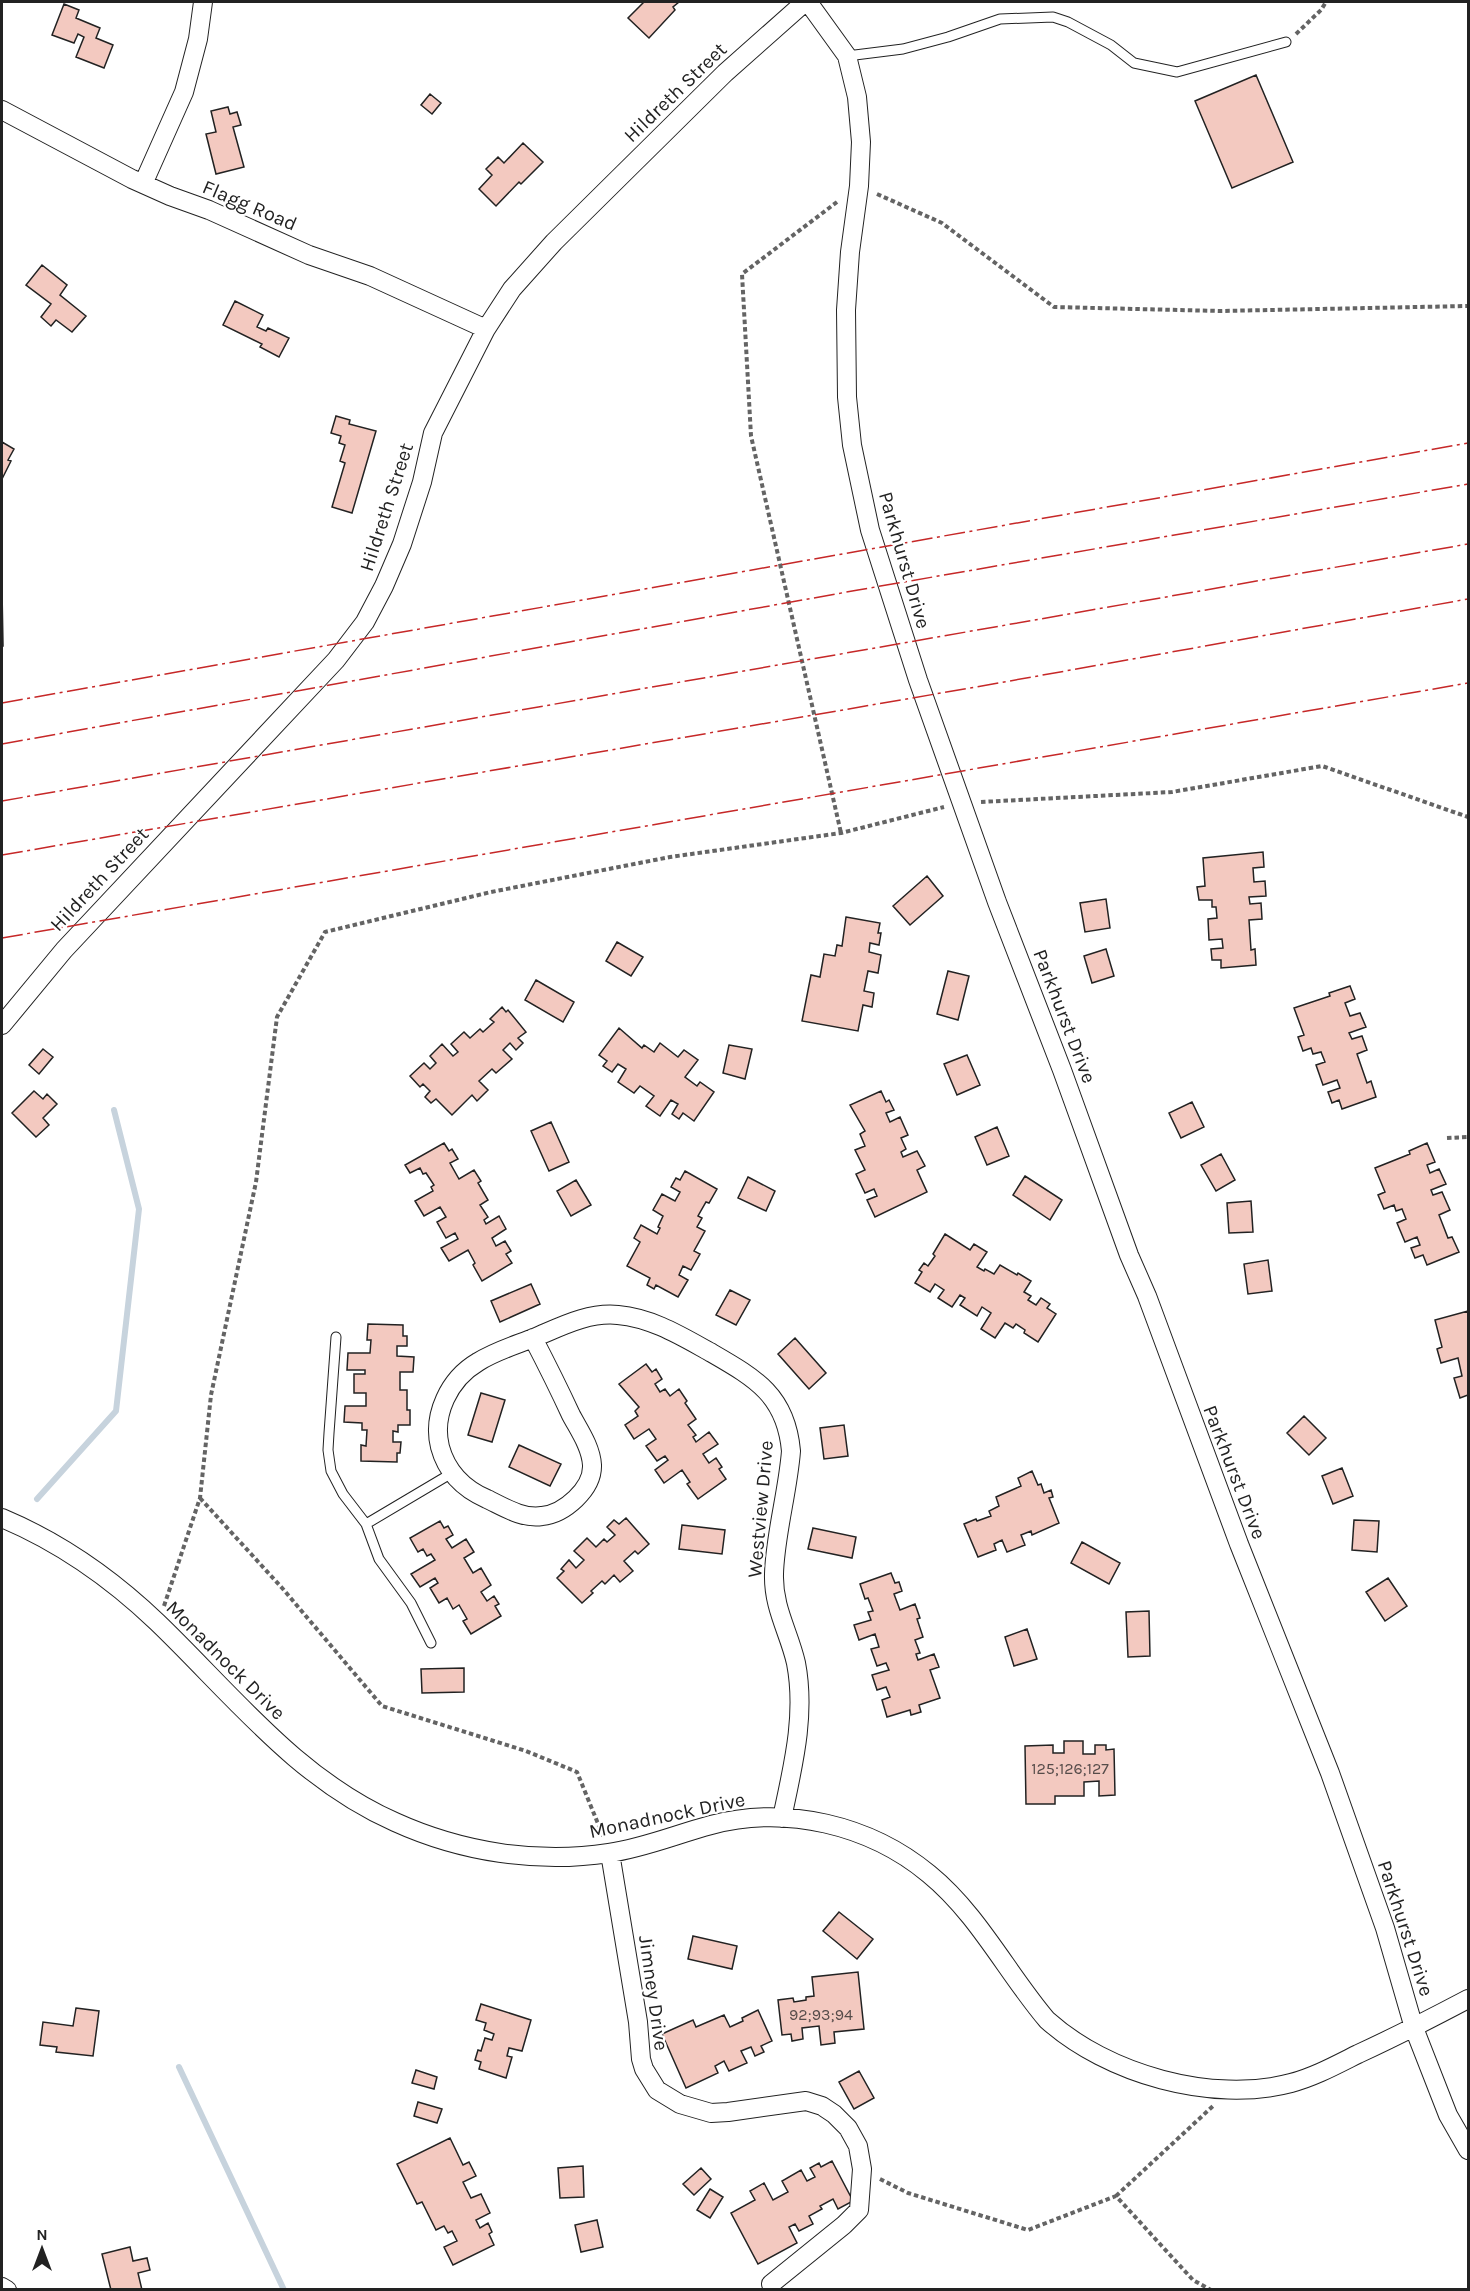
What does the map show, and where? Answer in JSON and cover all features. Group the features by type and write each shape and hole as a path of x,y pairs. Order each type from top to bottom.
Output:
{"street":[{"path":"143,184 184,92 198,39 203,2"},
{"name":"Parkhurst Drive","path":"806,2 847,56 857,97 861,142 859,186 850,252 846,310 847,397 852,446 870,530 918,680 997,902 1062,1070 1129,1255 1147,1296 1180,1389 1330,1773 1385,1928 1414,2028"},
{"name":"Hildreth Street","path":"2,1025 64,950 336,660 365,622 402,544 422,482 433,433 486,329 512,289 554,242 725,73 806,2"},
{"name":"Flagg Road","path":"2,110 70,148 143,184 209,210 309,255 370,276 486,329"},
{"name":"Westview Drive","path":"533,1338 587,1447 592,1471 588,1482 577,1497 562,1510 543,1516 516,1513 477,1495 459,1482 452,1473 442,1454 438,1432 441,1410 450,1390 476,1363 533,1338 567,1324 592,1317 618,1315 656,1324 746,1373 768,1391 781,1408 790,1434 791,1451 775,1560 774,1588 779,1616 796,1663 800,1695 797,1748 782,1818"},
{"name":"Monadnock Drive","path":"2,1518 48,1541 99,1573 158,1623 267,1733 322,1780 393,1822 436,1838 499,1853 554,1857 610,1853 715,1824 760,1818 823,1823 862,1835 898,1853 923,1870 960,1904 1047,2020 1064,2036 1114,2063 1166,2080 1231,2089 1260,2089 1291,2083 1318,2073 1414,2028 1468,1999"},
{"name":"Jimney Drive","path":"610,1853 638,2022 641,2059 644,2069 657,2090 680,2104 711,2113 806,2101 822,2106 834,2114 848,2128 858,2146 862,2169 859,2210 844,2225 771,2284"},
{"path":"1414,2028 1448,2115 1468,2150"},
{"path":"2,2287 7,2289"}],"lane":[{"path":"847,56 903,49 948,37 1000,19 1053,17 1111,45 1134,63 1178,72 1286,42"},
{"path":"336,1337 328,1450 332,1472 343,1494 366,1524 379,1559 411,1603 430,1643"},
{"path":"366,1524 452,1473"}],"path":[{"path":"1286,42 1321,10 1326,2"},
{"path":"841,833 751,436 742,274 859,186 942,223 1054,308 1220,312 1468,306"},
{"path":"158,1623 200,1498 211,1395 256,1182 278,1017 326,932 491,892 670,857 841,833 962,803 1172,792 1322,766 1468,817"},
{"path":"1447,1138 1468,1137"},
{"path":"200,1498 283,1589 382,1706 526,1751 577,1772 610,1853"},
{"path":"862,2169 908,2193 1028,2230 1116,2196 1231,2089"},
{"path":"1116,2196 1193,2280 1211,2289"}],"building":[{"path":"644,2 679,2 673,7 675,10 649,38 628,18"},
{"path":"64,4 79,10 76,18 100,28 96,38 113,45 104,68 76,57 84,37 78,34 74,43 52,35"},
{"path":"1256,75 1293,162 1232,188 1195,101"},
{"path":"430,94 441,103 432,114 421,105"},
{"path":"228,107 230,114 237,112 241,125 233,127 244,167 216,174 206,134 216,132 211,111"},
{"path":"523,143 543,162 521,184 519,182 496,206 479,189 492,175 486,169 498,157 504,163"},
{"path":"42,265 67,285 60,295 86,316 72,332 56,320 51,326 41,317 51,304 26,285"},
{"path":"235,301 263,315 257,327 266,331 268,328 289,338 279,357 260,347 262,344 223,325"},
{"path":"336,416 350,420 349,424 376,431 352,513 332,507 345,463 340,461 345,445 339,443 341,436 331,433"},
{"path":"2,442 14,449 2,479"},
{"path":"2,590 3,646 2,646"},
{"path":"1263,852 1264,867 1253,868 1254,882 1265,881 1266,896 1249,897 1250,904 1261,903 1262,919 1249,920 1251,950 1255,949 1256,965 1221,968 1221,960 1212,960 1211,949 1223,948 1222,939 1209,940 1208,919 1217,918 1216,907 1212,907 1212,900 1199,900 1197,887 1205,886 1203,858"},
{"path":"927,876 943,896 910,925 893,906"},
{"path":"1106,899 1110,928 1085,932 1080,903"},
{"path":"846,917 880,923 879,945 870,943 869,952 881,955 878,973 868,971 864,991 874,993 872,1007 863,1005 858,1031 802,1021 811,975 820,977 824,954 835,956 837,945 842,946"},
{"path":"617,942 643,957 631,976 606,961"},
{"path":"1106,949 1114,976 1092,983 1084,956"},
{"path":"948,971 969,976 958,1020 937,1014"},
{"path":"536,980 574,1002 563,1022 525,1000"},
{"path":"1350,986 1355,999 1345,1003 1350,1016 1360,1013 1366,1027 1349,1033 1352,1039 1362,1036 1367,1050 1357,1054 1367,1083 1371,1081 1376,1097 1342,1109 1339,1100 1332,1103 1328,1092 1340,1088 1337,1080 1323,1085 1316,1065 1325,1062 1321,1052 1313,1054 1311,1048 1303,1051 1298,1037 1304,1035 1294,1008 1330,996 1329,993"},
{"path":"502,1007 506,1012 508,1010 526,1032 518,1038 523,1043 516,1050 510,1043 503,1050 512,1059 496,1073 492,1069 479,1081 488,1090 477,1101 472,1095 452,1115 436,1099 431,1103 425,1097 430,1091 423,1084 420,1087 410,1076 424,1063 430,1069 436,1063 430,1056 442,1044 453,1056 458,1052 451,1044 464,1032 470,1038 480,1029 483,1032 494,1022 490,1019"},
{"path":"619,1028 642,1048 644,1045 654,1052 660,1043 678,1057 684,1050 698,1060 685,1077 697,1086 700,1082 714,1092 694,1121 683,1113 679,1119 672,1114 678,1104 671,1100 660,1116 646,1106 654,1096 640,1086 634,1093 618,1082 626,1069 618,1064 612,1072 603,1066 607,1061 599,1055"},
{"path":"729,1045 752,1049 745,1079 723,1073"},
{"path":"43,1049 53,1057 39,1074 29,1065"},
{"path":"967,1055 980,1085 957,1095 944,1064"},
{"path":"34,1091 43,1099 47,1094 57,1104 43,1118 49,1125 36,1137 12,1113"},
{"path":"881,1091 886,1102 889,1100 894,1110 886,1113 890,1122 900,1117 908,1135 901,1138 906,1149 901,1152 903,1157 917,1151 925,1166 917,1170 927,1192 875,1217 867,1200 877,1196 874,1189 865,1193 856,1174 865,1170 855,1150 865,1146 860,1134 865,1131 850,1105"},
{"path":"1192,1102 1204,1127 1181,1138 1169,1113"},
{"path":"551,1122 569,1162 549,1171 531,1131"},
{"path":"997,1127 1009,1156 987,1165 975,1137"},
{"path":"444,1143 449,1151 452,1149 458,1159 450,1163 459,1179 474,1170 481,1181 478,1183 488,1200 480,1205 488,1217 484,1220 486,1224 499,1216 506,1229 492,1238 496,1246 505,1241 511,1251 506,1254 512,1263 482,1281 468,1250 449,1261 441,1248 458,1239 455,1233 446,1238 437,1222 446,1217 440,1207 424,1216 415,1201 433,1191 431,1187 434,1185 420,1168 410,1173 405,1165"},
{"path":"1427,1143 1435,1162 1427,1165 1430,1173 1439,1169 1446,1184 1431,1190 1433,1195 1442,1192 1450,1210 1439,1215 1448,1238 1452,1237 1459,1252 1427,1265 1423,1255 1415,1258 1411,1248 1420,1245 1417,1237 1405,1242 1397,1223 1406,1219 1402,1209 1396,1211 1394,1205 1384,1209 1378,1195 1385,1192 1375,1168 1410,1154 1409,1151"},
{"path":"1221,1154 1235,1180 1216,1191 1201,1165"},
{"path":"685,1171 717,1189 698,1216 702,1218 697,1227 705,1231 694,1251 700,1254 691,1270 683,1266 679,1275 688,1280 678,1297 656,1285 654,1289 647,1285 650,1278 627,1266 640,1242 634,1238 641,1225 657,1234 663,1216 653,1210 662,1194 675,1201 680,1192 671,1187 676,1178 680,1180"},
{"path":"1025,1176 1062,1200 1050,1220 1013,1195"},
{"path":"748,1177 775,1191 766,1211 738,1198"},
{"path":"576,1180 591,1205 571,1216 557,1191"},
{"path":"1251,1201 1253,1232 1229,1233 1227,1203"},
{"path":"945,1234 970,1250 974,1244 987,1252 977,1267 984,1271 985,1269 994,1274 1000,1265 1031,1281 1024,1292 1031,1296 1028,1300 1036,1305 1041,1298 1050,1304 1047,1308 1056,1314 1038,1342 1024,1333 1025,1330 1016,1324 1013,1328 1005,1323 995,1338 981,1329 991,1313 982,1307 977,1316 960,1305 965,1298 960,1295 952,1307 938,1298 944,1290 935,1284 930,1292 915,1283 922,1272 919,1270 924,1263 928,1266"},
{"path":"1268,1260 1272,1291 1248,1294 1244,1264"},
{"path":"531,1284 540,1304 500,1322 491,1301"},
{"path":"730,1290 750,1300 736,1325 716,1315"},
{"path":"1468,1311 1468,1395 1460,1398 1454,1378 1462,1376 1458,1358 1441,1363 1437,1349 1442,1347 1435,1320"},
{"path":"368,1324 403,1325 403,1336 407,1336 407,1346 397,1346 397,1356 414,1357 413,1372 400,1372 400,1390 407,1390 410,1425 398,1425 398,1432 393,1431 393,1442 401,1442 397,1462 361,1461 361,1445 366,1446 367,1430 362,1430 362,1423 344,1422 345,1406 366,1406 366,1393 354,1393 354,1374 365,1374 365,1370 347,1370 348,1353 370,1353 371,1340 367,1340"},
{"path":"795,1338 826,1373 809,1389 778,1354"},
{"path":"646,1364 652,1372 656,1369 662,1379 655,1384 660,1392 665,1389 670,1396 679,1389 687,1401 685,1403 696,1419 688,1425 696,1435 693,1437 696,1442 709,1432 718,1444 703,1454 709,1463 716,1458 722,1467 719,1469 726,1479 698,1499 687,1484 690,1482 682,1470 664,1483 655,1470 668,1460 665,1456 657,1461 646,1446 656,1439 649,1429 634,1439 625,1425 638,1416 635,1411 639,1407 619,1384"},
{"path":"481,1393 505,1400 492,1442 468,1435"},
{"path":"1304,1416 1326,1438 1309,1455 1287,1433"},
{"path":"844,1425 848,1456 824,1459 820,1428"},
{"path":"519,1445 561,1464 550,1486 509,1467"},
{"path":"1342,1468 1353,1496 1333,1504 1322,1476"},
{"path":"1032,1471 1044,1493 1051,1490 1053,1497 1049,1498 1059,1523 1032,1535 1031,1531 1021,1535 1025,1545 1007,1552 1002,1540 994,1544 996,1550 978,1557 964,1524 991,1516 989,1511 999,1506 996,1497 1021,1486 1018,1478"},
{"path":"626,1518 649,1544 638,1554 635,1551 624,1561 633,1571 620,1582 614,1575 605,1584 602,1581 582,1603 557,1578 564,1571 561,1569 569,1560 576,1568 584,1560 574,1551 587,1538 596,1547 604,1539 607,1542 615,1535 607,1527 614,1520 619,1524"},
{"path":"1354,1520 1379,1521 1377,1552 1352,1550"},
{"path":"440,1521 444,1528 448,1526 453,1535 446,1539 452,1548 466,1539 474,1552 464,1558 473,1573 481,1568 491,1585 481,1592 487,1601 494,1596 499,1604 495,1606 501,1616 471,1634 463,1621 467,1619 459,1605 453,1609 447,1598 439,1603 430,1588 438,1583 435,1578 420,1587 411,1574 435,1560 431,1554 427,1556 423,1549 418,1552 410,1538"},
{"path":"682,1525 725,1530 722,1554 679,1549"},
{"path":"813,1528 856,1537 852,1558 808,1549"},
{"path":"1082,1542 1120,1563 1109,1584 1071,1563"},
{"path":"891,1573 895,1583 899,1582 902,1591 894,1594 900,1610 915,1604 923,1637 915,1640 920,1653 916,1654 918,1660 934,1654 939,1667 930,1670 940,1698 919,1705 921,1712 911,1715 910,1710 887,1717 882,1700 890,1697 886,1687 877,1690 872,1675 889,1670 886,1663 877,1666 871,1649 879,1647 875,1634 859,1640 854,1625 871,1620 868,1612 873,1611 868,1598 865,1599 860,1584"},
{"path":"1388,1578 1407,1606 1385,1621 1366,1592"},
{"path":"1149,1611 1150,1656 1128,1657 1126,1612"},
{"path":"1027,1629 1037,1659 1014,1666 1005,1637"},
{"path":"464,1668 464,1692 422,1693 421,1669"},
{"path":"1064,1741 1083,1741 1083,1754 1095,1754 1095,1745 1106,1745 1106,1750 1114,1749 1115,1795 1099,1796 1099,1781 1084,1782 1084,1796 1055,1796 1055,1804 1026,1804 1025,1746 1053,1745 1053,1753 1064,1753"},
{"path":"839,1912 873,1939 857,1959 823,1931"},
{"path":"693,1936 737,1946 732,1969 688,1959"},
{"path":"858,1972 864,2029 834,2032 835,2043 821,2045 819,2026 802,2028 803,2039 792,2041 791,2034 782,2035 778,2000 793,1998 794,2002 814,1996 812,1977"},
{"path":"481,2004 531,2020 522,2051 509,2048 507,2056 512,2057 506,2078 479,2069 481,2062 475,2060 485,2038 492,2040 494,2034 484,2030 486,2023 476,2020"},
{"path":"76,2008 99,2011 93,2056 56,2052 57,2047 40,2045 43,2022 73,2026"},
{"path":"758,2010 772,2041 761,2046 764,2052 755,2056 751,2047 741,2051 747,2063 729,2071 724,2061 715,2066 718,2073 686,2088 662,2034 693,2020 696,2027 724,2015 730,2027"},
{"path":"416,2070 437,2077 434,2089 412,2083"},
{"path":"859,2071 874,2098 854,2109 839,2082"},
{"path":"418,2102 442,2109 437,2123 414,2116"},
{"path":"450,2138 463,2165 469,2162 476,2176 463,2182 471,2198 481,2194 490,2213 476,2220 480,2228 488,2223 492,2232 489,2234 494,2245 453,2265 444,2247 457,2241 452,2231 448,2233 444,2226 436,2230 422,2202 417,2204 397,2164"},
{"path":"832,2161 853,2201 838,2209 833,2199 820,2206 822,2209 809,2216 813,2224 799,2231 795,2224 789,2227 797,2243 758,2264 731,2213 755,2200 750,2191 764,2183 773,2200 788,2192 782,2181 801,2170 807,2181 815,2177 810,2168 819,2163 821,2167"},
{"path":"583,2166 584,2197 560,2198 558,2168"},
{"path":"701,2168 711,2179 694,2195 683,2184"},
{"path":"710,2189 723,2197 710,2218 697,2210"},
{"path":"597,2220 603,2247 581,2252 575,2225"},
{"path":"130,2247 133,2261 147,2258 150,2270 138,2273 142,2290 111,2290 102,2254"}],"waterway":[{"path":"37,1499 116,1411 139,1209 114,1110"},
{"path":"179,2067 284,2290"}],"power":[{"path":"2,703 1468,443"},
{"path":"2,744 858,590 1468,484"},
{"path":"2,801 1468,544"},
{"path":"2,855 976,687 1468,599"},
{"path":"2,938 1468,683"}]}
